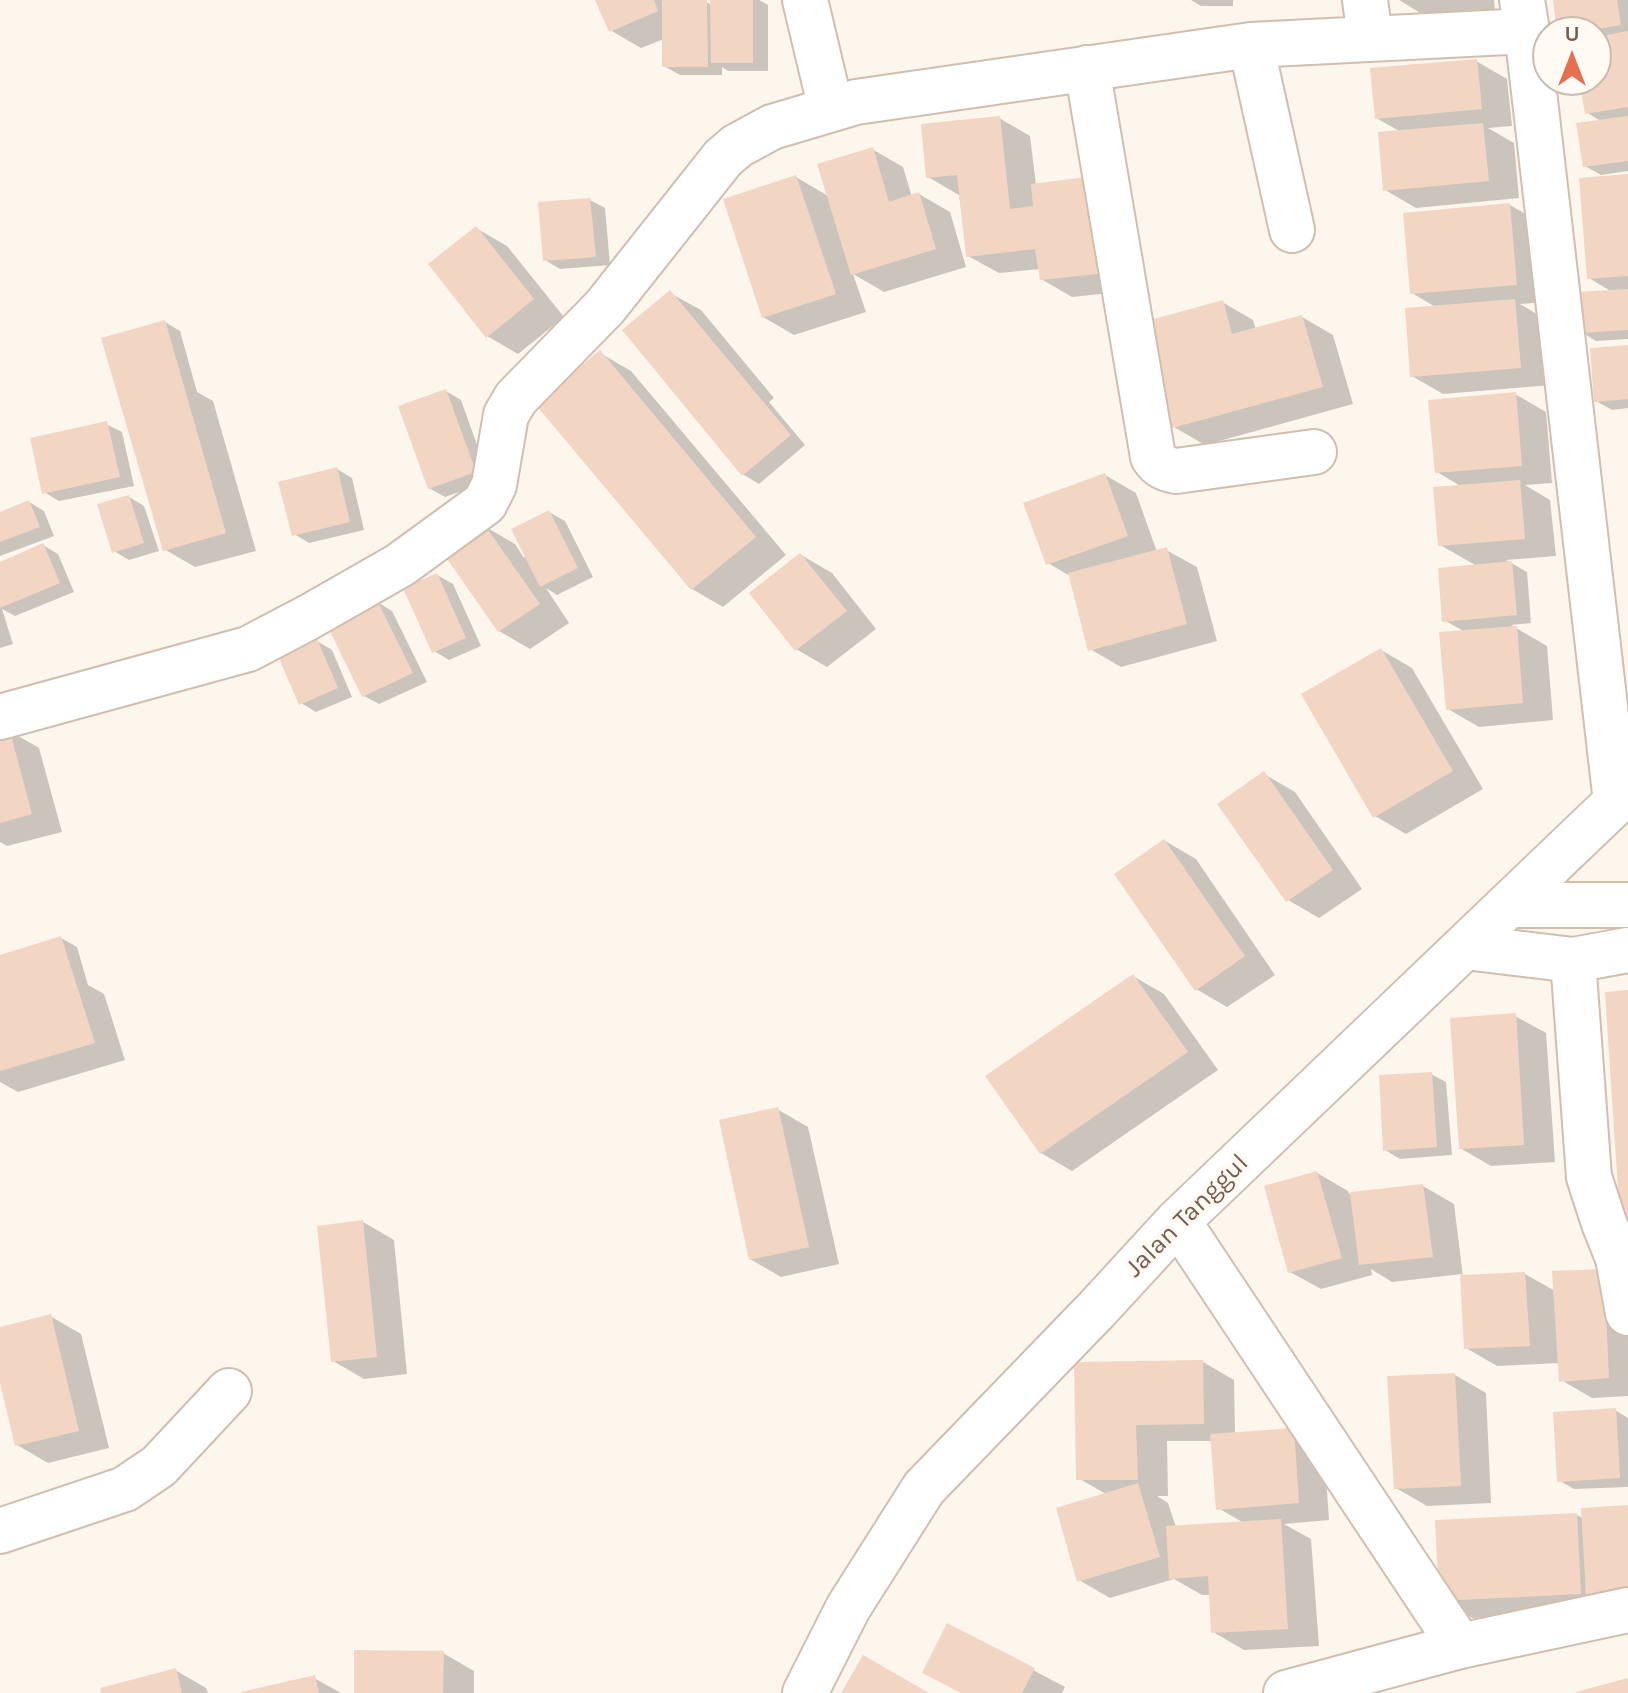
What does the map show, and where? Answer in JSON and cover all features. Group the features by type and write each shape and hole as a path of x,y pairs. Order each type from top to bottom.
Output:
{"street":[{"path":"805,0 831,109"},
{"path":"0,717 248,649 400,565 485,503 494,485 506,415 516,398 605,307 723,158 737,146 772,127 856,102 1251,45 1367,19 1525,15 1622,795"},
{"path":"1251,45 1292,230"},
{"path":"1087,68 1153,457 1158,465 1176,471 1314,452"},
{"name":"Jalan Tanggul","path":"805,1693 848,1608 924,1488 1178,1221 1622,795"},
{"path":"1509,905 1628,905"},
{"path":"1465,947 1573,960 1628,950"},
{"path":"1573,960 1589,1177 1618,1258 1628,1313"},
{"path":"1178,1221 1460,1646"},
{"path":"0,1531 125,1489 159,1466 229,1391"},
{"path":"1286,1693 1460,1646 1628,1610"}],"building":[{"path":"595,0 654,0 658,11 609,32"},
{"path":"662,0 707,0 708,67 662,67"},
{"path":"710,0 753,0 753,63 711,63"},
{"path":"1553,0 1617,0 1621,25 1612,26 1612,16 1555,16"},
{"path":"1628,31 1628,107 1585,114 1582,96 1612,96 1612,34"},
{"path":"1477,59 1482,109 1375,119 1370,68"},
{"path":"1000,116 1010,209 1033,206 1031,184 1086,177 1098,274 1040,280 1035,249 966,257 957,175 926,178 921,124"},
{"path":"1628,116 1628,161 1583,167 1576,123"},
{"path":"1483,123 1489,181 1383,191 1378,132"},
{"path":"873,147 889,202 919,192 936,249 851,275 817,164"},
{"path":"1628,174 1628,276 1587,279 1579,178"},
{"path":"796,175 836,294 762,318 723,199"},
{"path":"590,198 596,257 543,261 538,202"},
{"path":"1510,203 1517,285 1410,294 1403,213"},
{"path":"476,226 534,299 486,338 428,264"},
{"path":"1628,289 1628,330 1579,333 1576,292"},
{"path":"670,290 791,435 742,476 622,330"},
{"path":"1515,299 1521,368 1410,377 1405,308"},
{"path":"1223,300 1232,334 1302,315 1323,387 1172,428 1143,322"},
{"path":"165,320 226,533 163,551 101,338"},
{"path":"1628,345 1628,399 1594,402 1590,348"},
{"path":"600,350 756,537 691,590 535,404"},
{"path":"446,389 476,472 428,489 398,406"},
{"path":"1516,392 1522,466 1435,473 1428,400"},
{"path":"107,421 120,477 42,494 30,438"},
{"path":"337,467 350,522 292,536 278,482"},
{"path":"1105,473 1128,536 1046,565 1023,503"},
{"path":"1520,480 1525,539 1438,546 1433,487"},
{"path":"129,495 144,543 112,553 97,504"},
{"path":"29,500 40,527 0,542 0,512"},
{"path":"549,510 578,568 540,587 511,529"},
{"path":"484,524 540,604 498,632 443,553"},
{"path":"43,543 60,583 0,608 0,562"},
{"path":"1167,547 1187,624 1088,651 1068,573"},
{"path":"800,553 847,611 795,651 749,593"},
{"path":"1512,561 1517,615 1442,622 1438,568"},
{"path":"437,573 466,638 432,653 403,588"},
{"path":"377,600 413,673 362,697 326,623"},
{"path":"1517,626 1523,703 1446,710 1439,632"},
{"path":"317,639 338,688 299,705 278,656"},
{"path":"1381,648 1453,771 1373,818 1301,694"},
{"path":"9,728 32,814 0,823 0,731"},
{"path":"1264,771 1333,870 1286,902 1217,804"},
{"path":"1164,839 1245,956 1195,991 1114,874"},
{"path":"61,936 95,1043 0,1071 0,955"},
{"path":"1133,974 1188,1052 1040,1154 985,1076"},
{"path":"1628,990 1628,1221 1620,1221 1605,992"},
{"path":"1516,1013 1524,1145 1459,1149 1450,1018"},
{"path":"1432,1072 1437,1147 1383,1151 1379,1075"},
{"path":"778,1107 809,1247 749,1260 719,1120"},
{"path":"1317,1171 1342,1258 1288,1273 1264,1186"},
{"path":"1423,1184 1433,1257 1359,1265 1350,1192"},
{"path":"363,1220 377,1357 331,1362 317,1226"},
{"path":"1604,1269 1609,1378 1559,1382 1552,1271"},
{"path":"1525,1272 1530,1346 1464,1349 1460,1275"},
{"path":"51,1314 79,1431 15,1446 0,1383 0,1327"},
{"path":"1203,1360 1204,1424 1136,1425 1138,1480 1076,1480 1074,1362"},
{"path":"1455,1373 1461,1486 1394,1489 1387,1376"},
{"path":"1616,1408 1620,1478 1557,1482 1553,1412"},
{"path":"1294,1428 1299,1503 1216,1510 1210,1434"},
{"path":"1138,1483 1160,1557 1077,1582 1056,1508"},
{"path":"1628,1505 1628,1591 1586,1594 1581,1508"},
{"path":"1577,1513 1581,1594 1439,1601 1435,1520"},
{"path":"1281,1519 1288,1629 1211,1633 1208,1576 1169,1579 1166,1526"},
{"path":"947,1623 1035,1668 1022,1693 961,1693 922,1673"},
{"path":"354,1650 444,1651 443,1693 354,1693"},
{"path":"863,1655 929,1693 841,1693"},
{"path":"176,1668 182,1693 101,1693 100,1688"},
{"path":"315,1675 319,1693 241,1693 241,1692"},
{"path":"1628,1678 1628,1693 1576,1693 1576,1692"}]}
